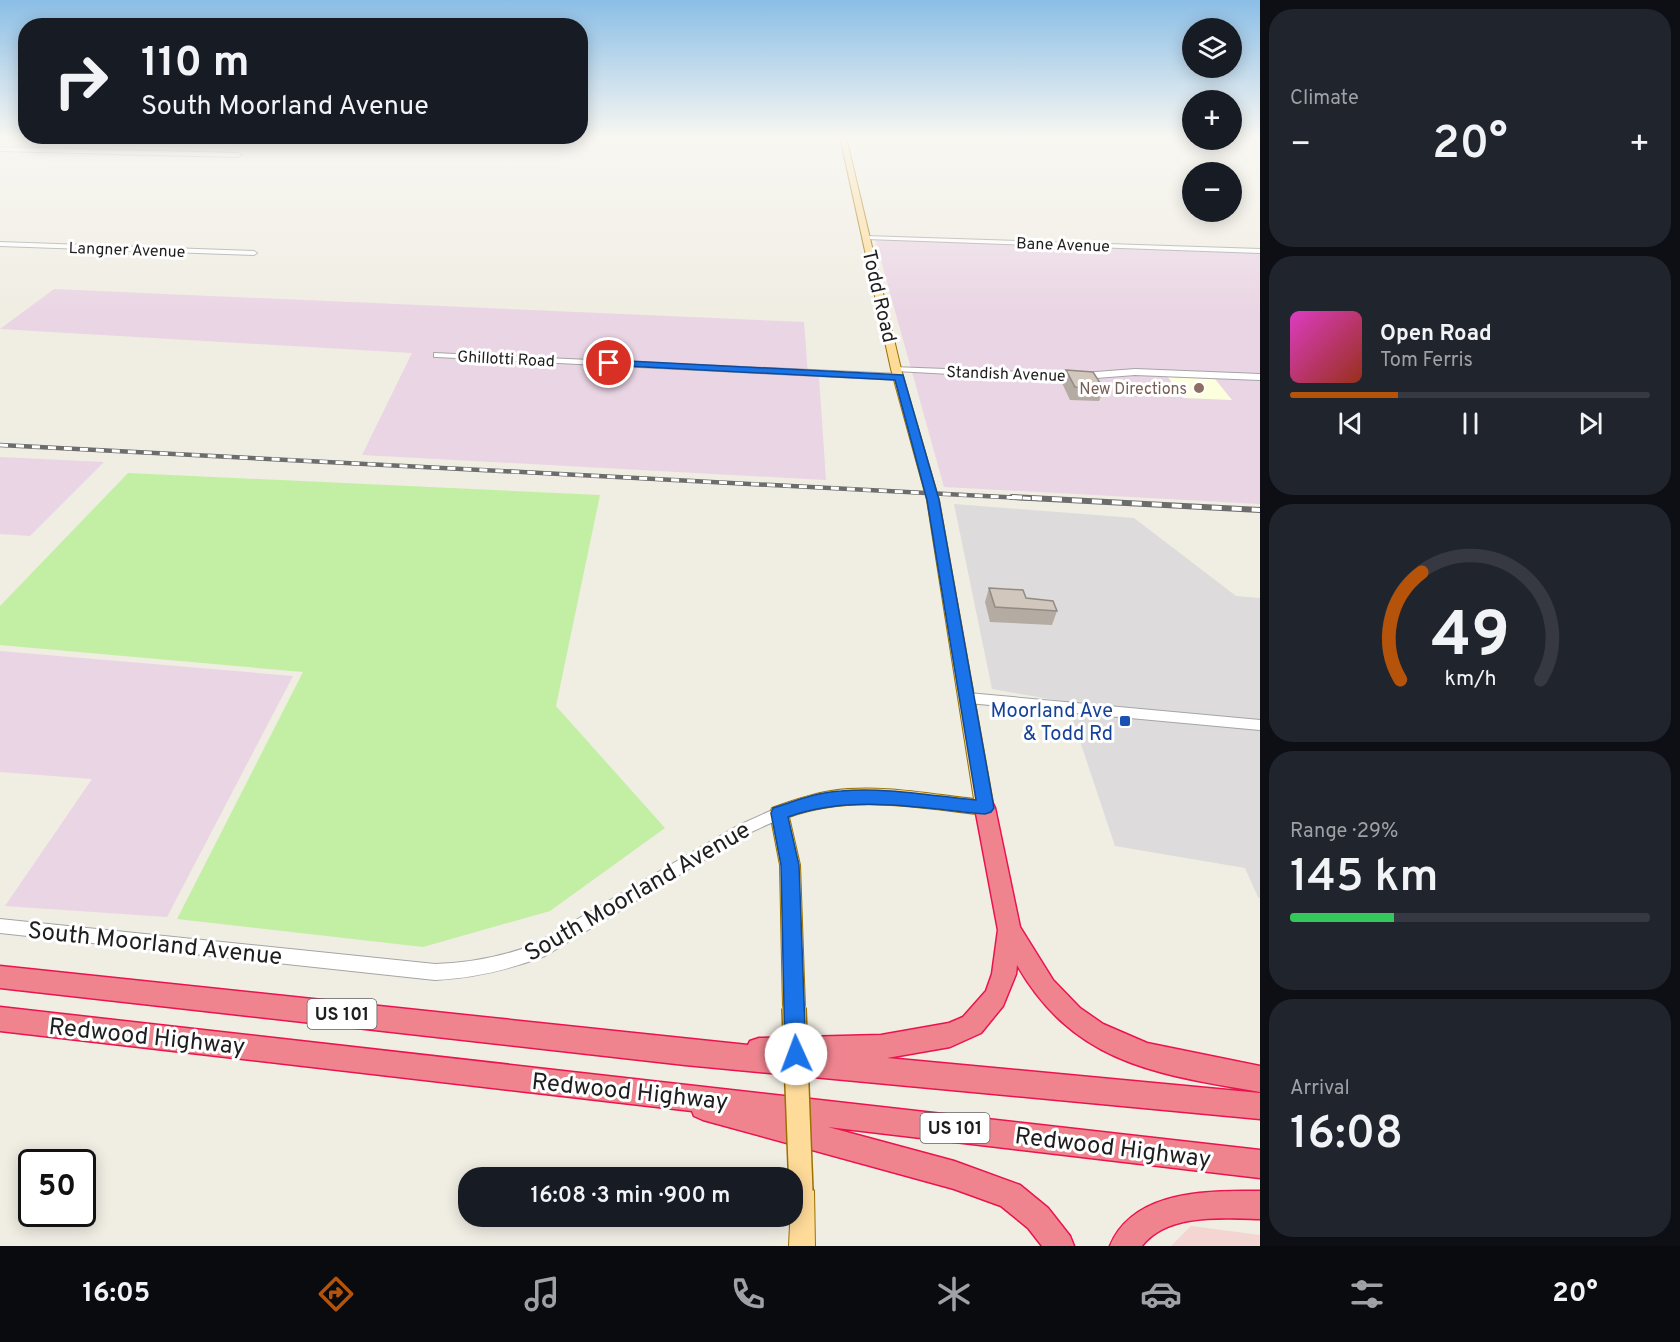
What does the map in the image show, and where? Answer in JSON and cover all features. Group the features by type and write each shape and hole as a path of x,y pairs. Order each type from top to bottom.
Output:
{"highway":[{"path":"685,1052 881,1047 950,1035 972,1025 995,998 1004,974 1009,930 985,808"},
{"path":"1009,930 1033,972 1052,998 1096,1035 1127,1049 1171,1063 1260,1080"},
{"name":"Redwood Highway","path":"0,977 685,1052 1260,1106"},
{"name":"Redwood Highway","path":"0,1019 1260,1164"},
{"path":"650,1093 954,1175 1010,1195 1038,1218 1060,1246"},
{"path":"1124,1246 1129,1237 1161,1214 1210,1204 1260,1205"}],"main road":[{"name":"Todd Road","path":"857,195 898,373 933,500 985,808"},
{"name":"South Moorland Avenue","path":"779,813 804,804 840,797 881,798 985,808"},
{"path":"779,813 790,865 802,1246"}],"street":[{"name":"Bane Avenue","path":"867,237 1260,251"},
{"name":"Langner Avenue","path":"0,244 254,253"},
{"name":"Ghillotti Road","path":"437,355 898,373"},
{"name":"Standish Avenue","path":"898,373 1083,376 1135,372 1260,377"},
{"path":"968,698 1260,725"},
{"name":"South Moorland Avenue","path":"0,926 435,972 476,971 511,962 539,951 742,830 779,813"}],"shaded area":[{"path":"875,239 1260,253 1260,504 944,487"},
{"path":"54,289 804,322 808,376 819,377 826,480 362,455 412,353 0,329"},
{"name":"New Directions","path":"1168,377 1215,379 1232,400 1183,398"},
{"path":"0,457 104,462 30,536 0,534"},
{"path":"954,504 1134,518 1236,596 1260,598 1260,898 1245,868 1115,846 1067,702 992,689"},
{"path":"0,651 293,676 167,917 5,906 92,779 0,772"},
{"path":"1191,1226 1260,1235 1260,1246 1171,1246"}],"green space":[{"path":"128,473 600,495 556,706 665,828 550,911 423,947 177,919 303,672 0,645 0,606"}],"building":[{"path":"1066,370 1093,372 1104,389 1075,387"},
{"path":"989,588 1023,590 1026,598 1053,601 1057,611 995,607"}],"railway":[{"path":"0,445 1041,499"},
{"path":"1012,497 1260,510"}],"place":[{"name":"New Directions","path":"1199,388"},
{"name":"Moorland Ave & Todd Rd","path":"1125,721"}],"route":[{"path":"609,363 899,377 933,500 985,808 881,798 840,797 804,804 779,813 790,865 796,1054"}]}
